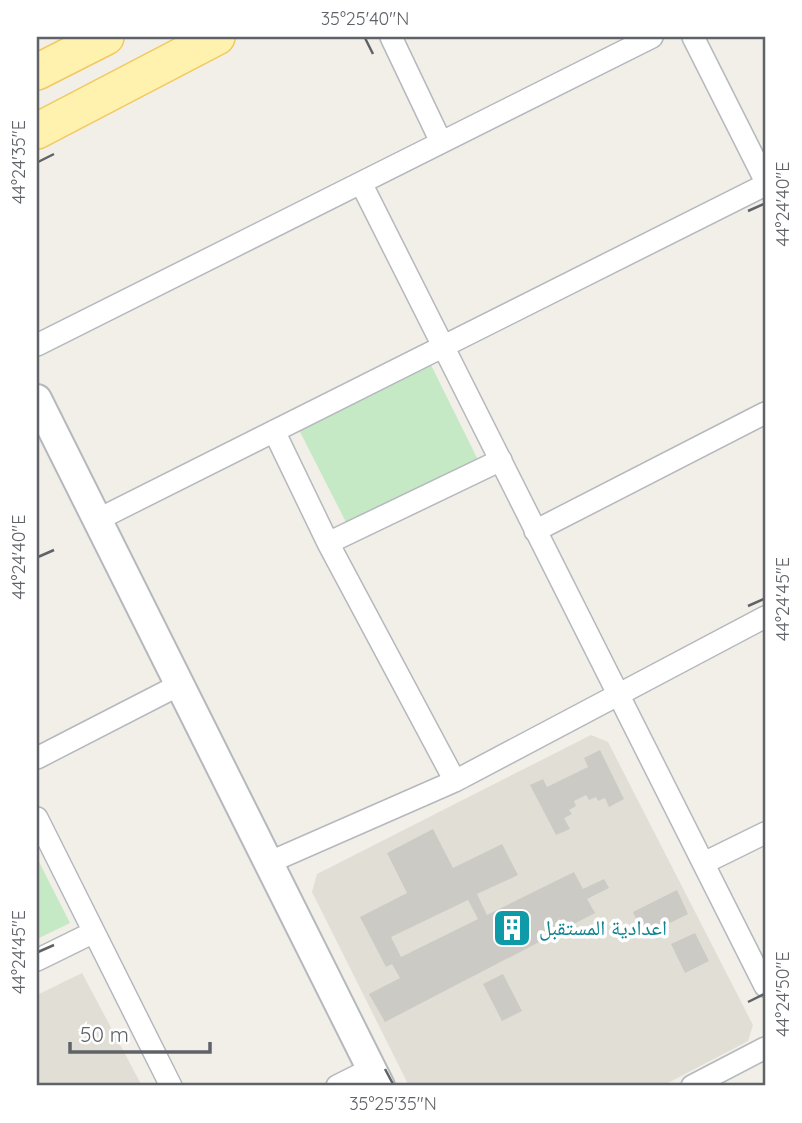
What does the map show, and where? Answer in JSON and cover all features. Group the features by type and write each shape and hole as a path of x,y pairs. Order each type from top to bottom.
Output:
{"main road":[{"path":"37,72 106,37"},
{"path":"37,131 217,37"}],"street":[{"path":"391,37 441,142"},
{"path":"37,345 652,37"},
{"path":"97,520 765,182 693,37"},
{"path":"361,183 765,986"},
{"path":"37,399 376,1078 337,1086"},
{"path":"535,531 765,413"},
{"path":"274,431 328,543 455,781"},
{"path":"328,543 501,460"},
{"path":"268,863 455,781 765,617"},
{"path":"37,758 179,685"},
{"path":"37,818 171,1086"},
{"path":"704,863 765,833"},
{"path":"37,960 94,932"},
{"path":"692,1086 765,1048"}],"shaded area":[{"path":"591,735 608,742 753,1025 748,1041 662,1086 409,1086 312,892 317,874"},
{"path":"82,973 142,1086 37,1086 37,995"}],"green space":[{"path":"429,361 478,460 348,526 297,426"},
{"path":"37,858 70,923 37,939"}],"building":[{"path":"600,750 624,799 609,807 605,798 598,801 596,797 589,800 586,795 574,801 576,806 569,810 572,814 564,818 570,829 556,835 530,785 543,779 547,787 588,767 584,758"},
{"name":"اعدادية المستقبل","path":"433,829 453,868 502,844 518,875 477,894 487,915 574,872 583,889 604,879 609,888 587,899 595,913 385,1022 369,994 400,978 392,964 386,967 360,917 407,893 387,853","holes":["468,900 478,919 401,957 391,937"]},
{"path":"677,890 688,914 644,936 633,912"},
{"path":"695,933 709,961 685,973 671,944"},
{"path":"503,974 522,1011 502,1021 483,984"}],"place":[{"name":"اعدادية المستقبل","path":"512,928"}]}
